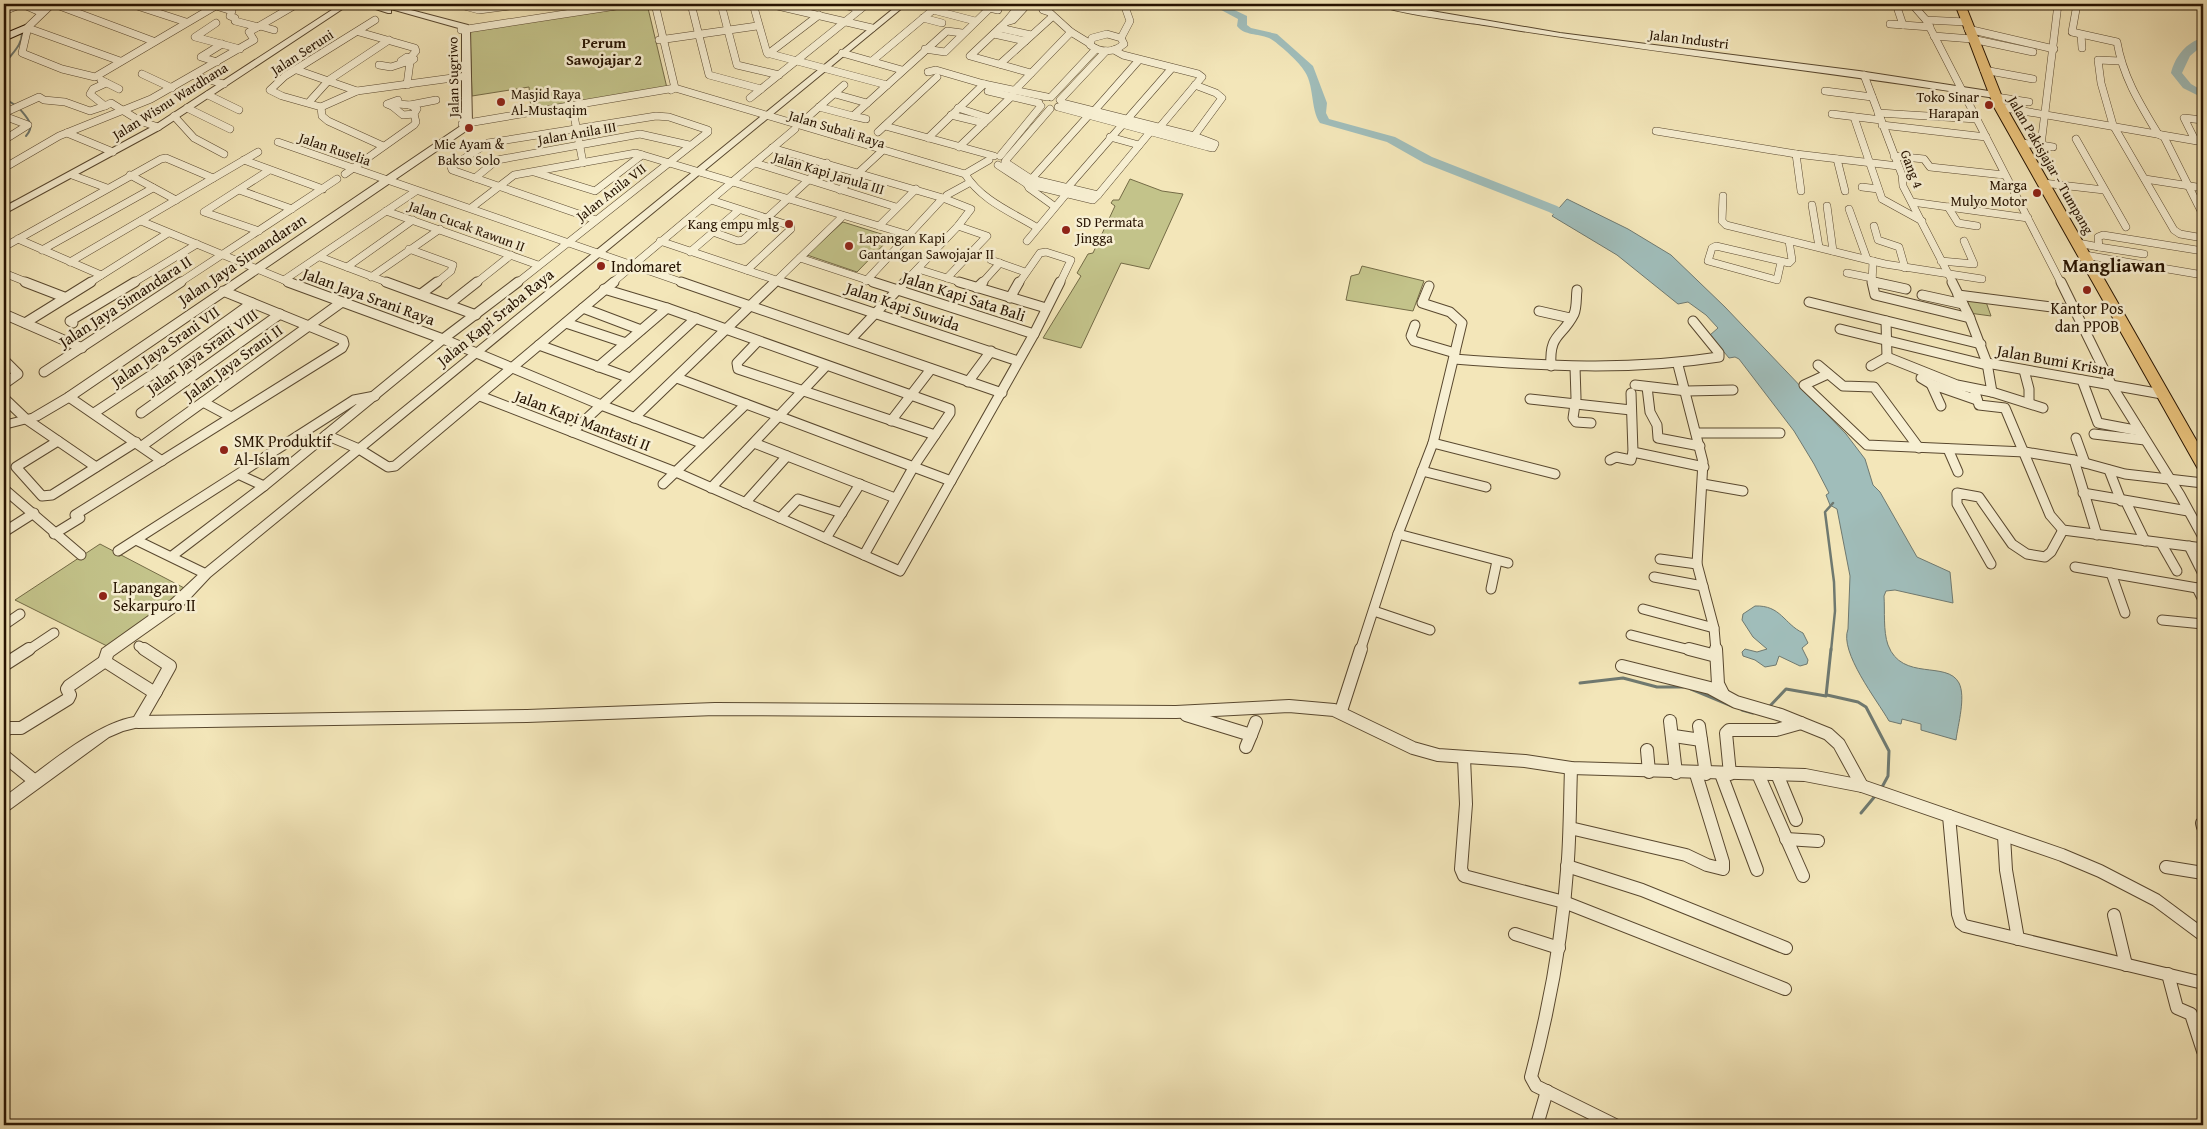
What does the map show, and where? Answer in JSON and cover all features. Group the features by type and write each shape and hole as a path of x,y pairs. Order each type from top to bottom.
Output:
{"main road":[{"name":"Jalan Pakisjajar - Tumpang","path":"1960,4 1984,70 2019,143 2085,255 2203,465"},
{"path":"4,32 28,27"},
{"path":"4,38 28,27"}],"street":[{"path":"4,11 22,4 38,11"},
{"path":"120,89 95,77 62,69 22,54 28,27 53,4 153,41"},
{"path":"131,4 186,22"},
{"path":"4,168 67,133 123,110 195,76 254,40 249,32 297,4"},
{"name":"Jalan Wisnu Wardhana","path":"4,211 158,127 346,4"},
{"path":"364,4 464,29 629,4"},
{"path":"380,4 464,29 614,4"},
{"path":"457,4 476,10 525,4"},
{"path":"476,10 485,4"},
{"path":"651,4 661,39"},
{"path":"466,125 671,89 655,4"},
{"path":"691,4 710,76 761,89"},
{"path":"721,4 737,65 778,75"},
{"path":"753,4 757,26 768,54"},
{"path":"769,4 872,28"},
{"path":"840,4 860,9"},
{"path":"750,98 866,4"},
{"name":"Jalan Kapi Sraba Raya","path":"106,657 176,604 206,574 474,352 903,4"},
{"path":"872,61 940,4"},
{"path":"973,4 998,10"},
{"path":"1011,4 1049,12 1052,17 1071,32 1096,49 1114,50 1124,44 1119,37 1101,34 1092,38 1089,43"},
{"path":"1043,10 1048,4"},
{"path":"1119,4 1126,18 1125,26 1119,37"},
{"path":"1119,37 1131,23 1131,17 1124,4"},
{"name":"Jalan Industri","path":"1381,4 1419,12 1610,42 1864,75 1962,90 1997,100"},
{"path":"1896,4 1902,25"},
{"path":"1912,4 1928,23 2112,386 2203,537"},
{"path":"2041,145 2058,4"},
{"path":"2077,4 2072,32 2117,42 2120,61 2134,94 2158,134 2156,136 2181,181 2187,185 2203,215"},
{"path":"95,77 153,41 218,5 232,11 230,16 235,18 235,21 274,30"},
{"path":"970,56 1006,22 1013,20 1022,7"},
{"path":"925,49 945,52 962,33 990,8"},
{"path":"933,10 975,21"},
{"path":"768,54 819,15"},
{"path":"1000,64 1052,17"},
{"path":"923,18 942,23"},
{"name":"Jalan Seruni","path":"310,101 288,98 270,90 274,84 360,32 375,20"},
{"path":"216,23 194,36 240,49"},
{"path":"1890,24 1928,23 2001,35 2054,49"},
{"path":"661,39 757,26"},
{"path":"28,27 120,61"},
{"path":"1000,28 1031,35"},
{"name":"Jalan Sugriwo","path":"464,29 466,125"},
{"path":"853,116 947,30 962,33"},
{"path":"1934,36 1969,30 2034,52"},
{"path":"360,32 415,48 416,51 408,61 390,67 379,66"},
{"path":"959,147 984,124 1071,32"},
{"path":"994,34 1025,41"},
{"path":"2080,35 2082,48"},
{"path":"321,107 310,101 329,80 389,40"},
{"path":"218,62 202,57 222,44"},
{"path":"998,161 1041,105 1096,49"},
{"path":"1114,50 1139,60 1198,74 1202,77 1160,128"},
{"path":"866,281 945,197 967,178 998,161 1028,135 1058,105 1106,51"},
{"path":"842,53 902,70"},
{"path":"768,54 887,85"},
{"path":"961,54 1031,73"},
{"path":"1054,206 1029,188 1029,181 1139,60"},
{"path":"2120,61 2098,60 2101,83 2113,125 2176,233 2203,238"},
{"path":"407,85 408,61"},
{"path":"1027,241 1054,206 1060,203 1068,190 1123,121 1172,68"},
{"path":"297,70 357,90"},
{"path":"981,86 936,70 928,72 940,78 1012,94 1041,105 1058,105 1194,136 1213,142 1215,144 1214,148 1208,148 1123,121"},
{"path":"1984,70 2033,79"},
{"path":"142,74 172,88"},
{"name":"Gang 4","path":"1864,75 1902,175 1903,186 1923,221 1958,295"},
{"path":"195,76 224,84"},
{"path":"321,107 357,90 398,87 464,76"},
{"path":"878,132 888,127 940,78"},
{"path":"106,82 90,93 110,115"},
{"path":"326,435 359,449 388,467 395,466 584,308 660,241 733,182 844,85"},
{"path":"1194,136 1222,98 1216,93 1195,85"},
{"path":"928,138 981,86"},
{"path":"398,87 395,103 402,115 414,114"},
{"name":"Jalan Subali Raya","path":"671,89 967,178"},
{"path":"1825,91 1872,97"},
{"path":"835,94 868,103"},
{"path":"1012,94 1049,97 1058,105"},
{"path":"208,95 238,110"},
{"path":"4,114 37,97 65,102 90,111 111,103 140,121 158,127"},
{"path":"395,103 410,105 436,100"},
{"path":"1997,100 2045,115 2113,125 2200,142"},
{"path":"1997,100 2029,102"},
{"path":"345,174 414,125 416,122 414,114 417,109 410,105"},
{"path":"321,107 322,116 328,121 383,146"},
{"path":"572,107 582,163"},
{"path":"819,107 866,119"},
{"path":"187,108 230,129"},
{"path":"958,108 989,118"},
{"path":"4,114 28,125 4,140"},
{"path":"1832,114 1880,119 1977,119"},
{"path":"951,115 984,124"},
{"path":"174,116 194,138 224,154"},
{"name":"Jalan Anila VII","path":"172,556 264,486 376,396 443,339 476,315 708,130 662,116 577,128"},
{"path":"1854,117 1868,162 1884,200 1923,221"},
{"path":"2200,142 2184,118 2203,120"},
{"path":"1880,119 1986,137"},
{"name":"Jalan Jaya Simandaran","path":"31,416 466,125"},
{"path":"888,127 959,147 998,161 1029,181 1098,195 1151,131"},
{"path":"577,128 488,143 451,169 596,220"},
{"path":"1656,131 1796,154 1898,166"},
{"path":"67,133 112,152"},
{"path":"1020,133 1028,135"},
{"name":"Jalan Anila III","path":"474,178 497,160 645,134 689,145"},
{"path":"1973,136 1979,145 1990,146"},
{"path":"1110,138 1139,145"},
{"path":"2076,140 2126,227"},
{"name":"Jalan Ruselia","path":"278,142 1002,393"},
{"path":"2019,143 2053,147"},
{"path":"772,148 945,197 971,208 958,226 850,340"},
{"path":"70,262 258,152"},
{"path":"840,190 880,152"},
{"path":"471,208 514,175 634,154 669,162 909,235"},
{"path":"1796,154 1801,191"},
{"path":"532,172 595,192 642,155"},
{"path":"1894,156 1924,159 1930,167 2004,175"},
{"path":"4,158 14,162"},
{"path":"4,247 157,160 166,158 212,178"},
{"path":"1837,159 1845,191"},
{"path":"244,160 268,171 323,189"},
{"name":"Jalan Kapi Janula III","path":"755,163 896,207"},
{"path":"713,232 742,241 827,163"},
{"path":"258,231 204,213 207,208 268,171"},
{"path":"72,175 107,188"},
{"path":"130,175 176,200"},
{"path":"967,178 1036,227"},
{"path":"223,254 337,179"},
{"path":"2145,179 2203,188"},
{"path":"2043,183 2104,190"},
{"path":"1862,187 1878,189"},
{"path":"42,250 153,188"},
{"path":"879,226 916,189"},
{"path":"239,190 292,209"},
{"path":"284,280 416,191"},
{"path":"1723,196 1722,221 1724,224 1906,268 1948,276 1982,279"},
{"path":"710,200 792,227 747,270"},
{"path":"1912,202 2028,218"},
{"path":"1812,205 1819,248"},
{"path":"1827,206 1832,251"},
{"path":"1948,207 1958,223 1977,226"},
{"path":"1850,209 1870,260 1875,295 1970,318"},
{"path":"690,252 739,210"},
{"name":"Jalan Cucak Rawun II","path":"386,211 538,265"},
{"path":"634,418 843,216"},
{"path":"347,267 413,220"},
{"name":"Jalan Jaya Srani Raya","path":"141,221 253,268 443,339 601,405 704,444"},
{"path":"947,278 987,236 958,226"},
{"path":"1874,226 1878,240 1899,247 1906,268"},
{"path":"371,277 440,229"},
{"path":"25,323 168,233"},
{"path":"2099,246 2098,237 2101,235 2203,251"},
{"path":"18,239 101,275"},
{"name":"Jalan Kapi Suwida","path":"660,241 1018,361"},
{"path":"1781,262 1779,279 1776,280 1712,264 1708,261 1712,248 1716,246 1789,263 1792,260 1790,241"},
{"path":"1941,261 1974,264 1964,241"},
{"path":"2078,243 2144,254"},
{"path":"73,323 70,320 197,244"},
{"path":"409,249 453,264 451,271 421,294"},
{"path":"677,378 951,481 1002,393 1071,260 1043,252 1025,272 1010,298"},
{"name":"Jalan Jaya Simandara II","path":"44,372 223,254"},
{"path":"449,304 511,255"},
{"path":"2085,255 2203,275"},
{"path":"320,257 476,315"},
{"name":"Jalan Kapi Sata Bali","path":"800,258 1034,334"},
{"path":"991,260 1025,272"},
{"path":"977,288 1000,263"},
{"name":"Jalan Jaya Simandaran","path":"31,416 68,397 223,291 253,268"},
{"path":"918,269 1046,308"},
{"path":"4,273 64,297"},
{"path":"1847,273 1906,289"},
{"path":"1341,711 1398,534 1433,443 1462,322 1458,315 1453,312 1422,303 1430,286"},
{"path":"604,289 696,318 950,409 950,413 895,498 864,555"},
{"path":"1551,366 1550,350 1554,339 1576,307 1577,290"},
{"path":"54,534 77,516 342,348 344,344 343,340 223,291"},
{"path":"1922,294 1963,304"},
{"path":"1958,295 2075,310"},
{"name":"Jalan Bumi Krisna","path":"1958,295 1981,344 1987,364 2162,394"},
{"name":"Jalan Jaya Srani II","path":"58,441 16,467 42,496 52,495 96,467 139,444 202,402 342,302"},
{"path":"1809,302 1981,344"},
{"name":"Jalan Jaya Srani VII","path":"94,413 159,370 252,303"},
{"path":"584,308 641,330"},
{"path":"598,366 667,308"},
{"path":"1539,311 1570,318"},
{"path":"4,314 82,348"},
{"name":"Jalan Jaya Srani VIII","path":"141,413 280,314"},
{"path":"572,432 696,318"},
{"path":"1886,320 1887,356"},
{"path":"1415,325 1411,336 1414,341 1454,356 1551,366 1635,368 1678,365 1720,356 1693,321"},
{"path":"566,323 626,343"},
{"path":"1840,329 1987,364 1992,392"},
{"path":"758,341 737,363 738,369 935,435"},
{"path":"539,345 630,378"},
{"path":"968,382 991,352"},
{"path":"1871,366 1887,356"},
{"path":"1887,356 1956,385 1992,392 2043,408"},
{"path":"4,360 18,374 4,384"},
{"path":"1678,365 1687,391 1704,467 1697,564 1714,628 1718,684 1723,694"},
{"path":"1818,365 1841,385 1847,387 1867,385 1874,387 1918,448"},
{"path":"711,488 826,366"},
{"path":"1575,367 1574,420 1592,423"},
{"path":"891,421 931,369"},
{"path":"159,370 186,381"},
{"path":"2024,370 2029,389 2029,403"},
{"path":"1828,374 1804,385 1864,443 1918,448 2025,452 2074,460 2136,476 2203,483"},
{"path":"1921,378 1931,384 1977,400"},
{"path":"2082,380 2098,423 2140,431"},
{"path":"1931,384 1941,406"},
{"path":"1647,387 1650,412 1657,425 1658,438 1670,442 1700,446"},
{"path":"1610,460 1616,458 1631,460 1633,452 1631,410 1633,389 1647,387 1687,391 1733,390"},
{"path":"1974,389 1979,405 2005,408 2050,515 2063,530 2203,548"},
{"path":"118,551 240,475 354,400 376,396"},
{"name":"Jalan Kapi Mantasti II","path":"480,396 675,471 900,570 951,481"},
{"path":"68,397 162,461"},
{"path":"4,398 31,416 58,441 96,467"},
{"path":"1530,399 1631,410"},
{"path":"202,402 231,417"},
{"path":"663,484 746,404"},
{"path":"4,425 31,416"},
{"path":"1696,433 1780,433"},
{"path":"2094,434 2145,440"},
{"path":"2076,438 2085,463"},
{"path":"754,443 895,498"},
{"path":"1433,443 1556,474"},
{"path":"1948,449 1958,472"},
{"path":"1633,452 1704,467"},
{"path":"745,503 787,456"},
{"path":"2074,460 2097,535"},
{"path":"2109,470 2144,541"},
{"path":"1422,471 1486,487"},
{"path":"240,475 264,486"},
{"path":"826,538 860,484"},
{"path":"1703,484 1743,491"},
{"path":"1991,564 1957,504 1957,493 1965,492 1981,498 2003,534 2029,555 2045,557 2051,552 2063,530"},
{"path":"2083,493 2124,502 2188,511"},
{"path":"7,495 34,513 54,534 81,555"},
{"path":"780,518 792,503 798,499 842,514"},
{"path":"4,532 34,513"},
{"path":"1398,534 1508,563"},
{"path":"136,540 206,574"},
{"path":"2161,543 2177,571"},
{"path":"2189,546 2203,574"},
{"path":"1660,559 1697,564"},
{"path":"1491,589 1497,561"},
{"path":"2075,567 2200,588 2203,600"},
{"path":"2111,573 2125,613"},
{"path":"1654,577 1703,586"},
{"path":"1643,609 1714,628"},
{"path":"1374,611 1430,630"},
{"path":"4,625 20,614"},
{"path":"2162,620 2203,624"},
{"path":"4,665 54,633"},
{"path":"1631,635 1716,656"},
{"path":"138,722 170,666 139,646"},
{"path":"4,731 9,728 17,730 22,728 68,699 70,695 67,689 69,686 106,657 155,693"},
{"path":"1622,666 1710,688 1736,702 1765,710 1836,738 1862,786"},
{"path":"4,805 104,734 121,725 138,722 527,716 715,709 1176,712 1294,706 1341,711 1413,748 1426,753 1459,758 1525,761 1571,768 1650,772 1805,775 1862,786 2062,855 2129,885 2156,900 2203,935"},
{"path":"1176,712 1251,735"},
{"path":"1670,721 1674,736 1676,773"},
{"path":"1246,747 1256,722"},
{"path":"1757,870 1726,774 1726,733 1729,730 1776,730 1801,723"},
{"path":"1570,828 1686,855 1707,865 1722,869 1723,862 1701,774 1701,740 1698,726"},
{"path":"1674,736 1701,740"},
{"path":"1647,750 1650,772"},
{"path":"4,756 36,782"},
{"path":"1459,758 1466,804 1461,869 1464,876 1564,902 1785,989"},
{"path":"1571,768 1570,828 1559,948 1542,1034 1531,1076 1536,1086 1615,1125"},
{"path":"1758,774 1803,876"},
{"path":"1778,774 1796,820"},
{"path":"1949,816 1961,922 1968,928 2203,983"},
{"path":"2004,836 2006,870 2018,939"},
{"path":"1786,839 1818,841"},
{"path":"1567,866 1642,890 1786,948"},
{"path":"2166,867 2203,873"},
{"path":"2114,915 2126,964"},
{"path":"1515,934 1559,948"},
{"path":"2168,974 2178,1008 2191,1014 2203,1051"},
{"path":"1536,1125 1546,1091"}],"green space":[{"path":"647,4 667,88 531,110 529,87 472,96 470,31 473,29"},
{"path":"1130,179 1162,191 1183,194 1149,269 1121,263 1081,348 1043,338 1081,276 1077,273 1088,254 1093,253 1115,206 1111,203 1113,200 1119,200"},
{"path":"843,222 891,237 857,272 807,255"},
{"path":"1362,266 1424,281 1413,311 1346,300 1351,276 1359,274"},
{"path":"1962,297 1985,299 1991,316 1969,313"},
{"name":"Lapangan Sekarpuro II","path":"100,544 188,590 109,647 15,600"}],"water":[{"path":"1567,199 1628,229 1671,255 1725,307 1846,434 1865,459 1873,485 1880,492 1917,557 1950,572 1953,603 1895,590 1886,591 1884,596 1885,634 1888,645 1895,656 1903,663 1913,667 1945,673 1953,676 1959,683 1962,703 1956,740 1921,730 1921,724 1902,719 1901,724 1889,721 1854,663 1847,639 1850,576 1837,509 1830,505 1826,495 1829,493 1794,431 1739,359 1735,357 1729,358 1710,335 1718,328 1706,315 1688,302 1678,304 1617,255 1552,216"},
{"path":"1755,606 1777,612 1803,633 1808,643 1802,648 1808,660 1807,664 1800,666 1779,656 1776,665 1765,667 1755,660 1743,656 1742,652 1745,649 1757,652 1767,649 1753,637 1742,620 1743,614"}],"waterway":[{"path":"1215,4 1243,18 1242,26 1247,30 1273,36 1309,68 1321,103 1320,113 1324,121 1365,131 1404,145 1428,160 1553,209 1576,221"},
{"path":"4,71 7,62 19,44 22,33"},
{"path":"2203,41 2186,53 2176,73 2187,86 2203,95"},
{"path":"4,98 15,105"},
{"path":"19,108 30,125 26,136"},
{"path":"4,207 15,201"},
{"path":"1831,651 1835,611 1834,582 1825,512 1833,503"},
{"path":"1769,707 1786,689 1826,696 1831,649"},
{"path":"1580,683 1623,678 1657,687 1683,687"},
{"path":"1691,689 1732,706"},
{"path":"1827,695 1858,702 1866,707 1889,751 1888,776 1881,789"},
{"path":"1742,710 1753,713"},
{"path":"1861,813 1876,795"}],"place":[{"name":"Masjid Raya Al-Mustaqim","path":"501,102"},
{"name":"Toko Sinar Harapan","path":"1989,105"},
{"name":"Mie Ayam & Bakso Solo","path":"469,128"},
{"name":"Marga Mulyo Motor","path":"2037,193"},
{"name":"Kang empu mlg","path":"789,224"},
{"name":"SD Permata Jingga","path":"1066,230"},
{"name":"Lapangan Kapi Gantangan Sawojajar II","path":"849,246"},
{"name":"Indomaret","path":"601,266"},
{"name":"Kantor Pos dan PPOB","path":"2087,290"},
{"name":"SMK Produktif Al-Islam","path":"224,450"},
{"name":"Lapangan Sekarpuro II","path":"103,596"}],"district":[{"name":"Perum Sawojajar 2","path":"604,50"},
{"name":"Mangliawan","path":"2114,265"}]}
